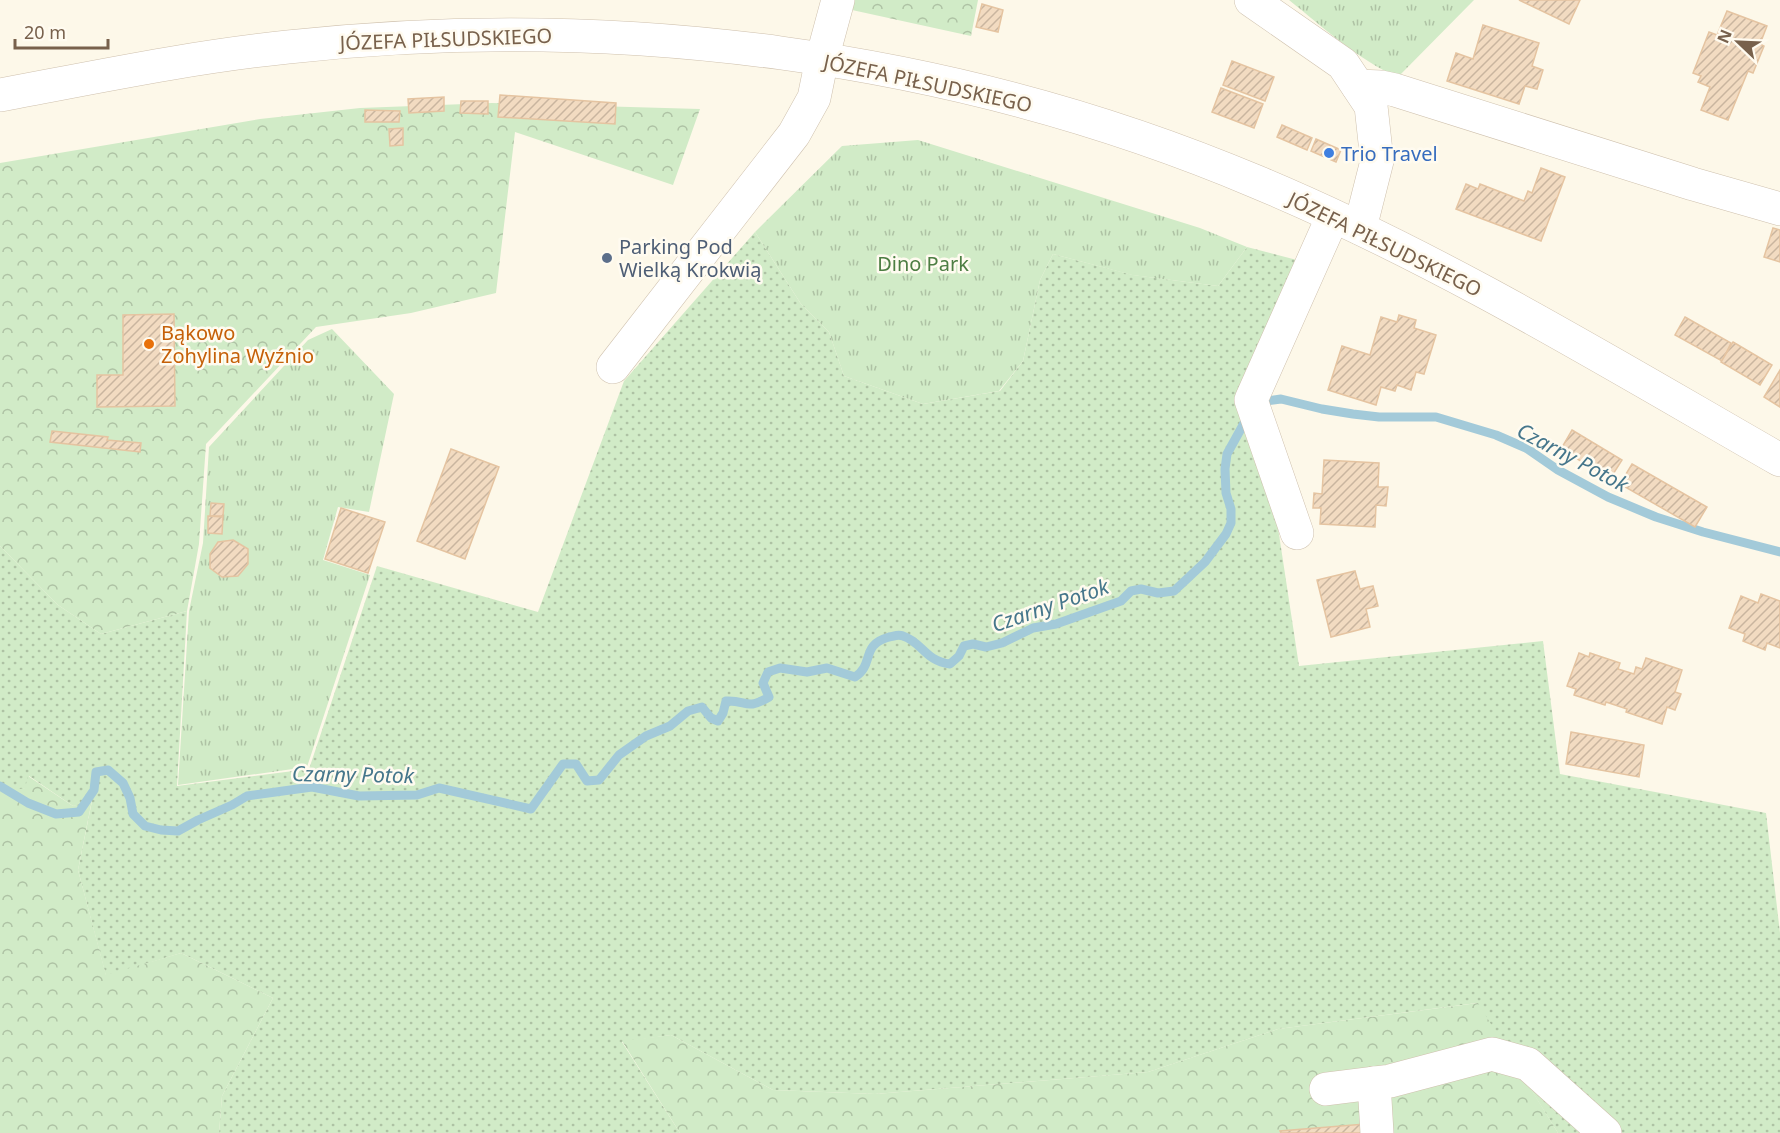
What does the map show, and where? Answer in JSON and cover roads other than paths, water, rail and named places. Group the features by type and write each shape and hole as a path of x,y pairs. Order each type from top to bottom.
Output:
{"street":[{"path":"613,367 794,134 814,98 838,0"},
{"path":"1251,0 1342,64 1371,106 1377,161 1347,222 1251,400 1297,533"},
{"name":"JÓZEFA PIŁSUDSKIEGO","path":"0,95 251,51 426,36 533,35 652,40 822,59 958,86 1094,123 1252,180 1347,222 1392,243 1549,329 1780,460"},
{"path":"1358,86 1395,90 1693,184 1780,209"},
{"path":"1326,1089 1390,1081 1492,1054 1528,1064 1605,1133"},
{"path":"1374,1083 1377,1133"}],"waterway":[{"name":"Czarny Potok","path":"1258,402 1281,399 1353,414 1379,417 1436,417 1496,435 1526,448 1558,470 1608,497 1656,517 1780,552"},
{"name":"Czarny Potok","path":"0,786 28,803 56,814 79,812 94,790 96,772 108,770 123,783 130,798 133,814 145,826 178,831 247,796 312,787 359,796 417,795 439,788 531,809 563,764 576,764 587,781 599,780 619,755 646,736 670,726 688,711 702,707 711,718 718,721 726,701 751,704 769,697 763,683 768,672 780,668 807,672 827,668 855,677 865,666 874,645 880,640 898,635 915,642 935,659 950,664 959,656 964,646 973,644 986,647 1002,643 1033,628 1056,624 1121,601 1131,591 1141,589 1158,593 1174,591 1205,562 1226,534 1231,523 1231,509 1226,493 1227,454 1248,416"}],"place":[{"name":"Trio Travel","path":"1329,153"},
{"name":"Parking Pod Wielką Krokwią","path":"607,258"},
{"name":"Bąkowo Zohylina Wyźnio","path":"149,344"}],"park label":[{"name":"Dino Park","path":"923,263"}]}
